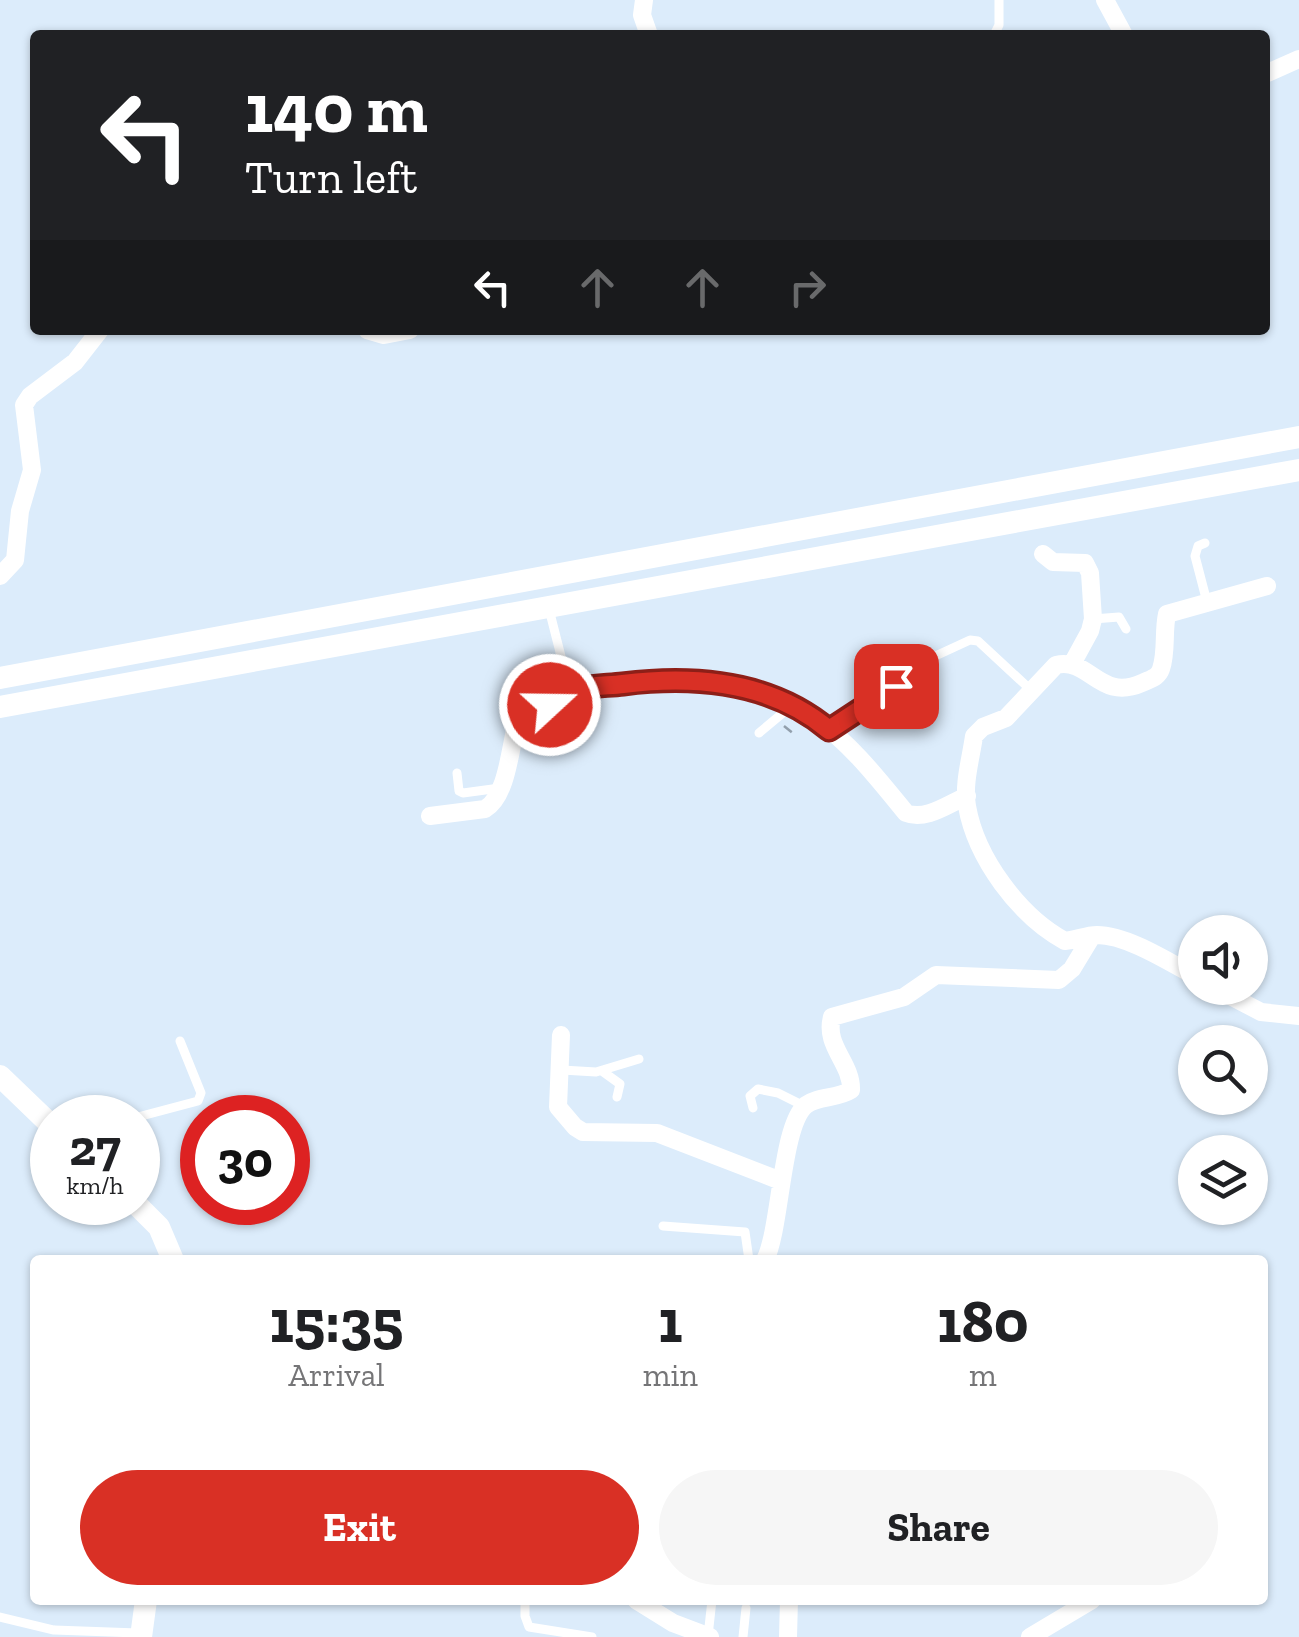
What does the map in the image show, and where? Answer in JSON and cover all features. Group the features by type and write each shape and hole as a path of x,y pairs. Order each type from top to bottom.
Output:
{"street":[{"path":"644,0 642,15 647,30"},
{"path":"1105,0 1121,30"},
{"path":"1270,72 1299,59"},
{"path":"0,576 16,560 20,512 32,470 24,406 30,396 74,362 96,335"},
{"path":"0,678 1299,437"},
{"path":"0,707 1299,470"},
{"path":"1043,554 1054,562 1079,561 1088,566 1090,632 1072,664"},
{"path":"1178,967 1108,936 1072,941 1060,938 1005,888 982,852 966,796 977,731 1000,723 1056,664 1072,664 1115,689 1144,682 1160,672 1167,614 1266,586"},
{"path":"430,816 492,805 520,721 578,689 647,681 691,680 742,687 792,705 858,754 906,813 913,816 922,816 966,796"},
{"path":"766,1255 786,1153 804,1106 850,1090 850,1078 832,1044 830,1022 836,1014 904,997 936,975 1059,980 1072,970 1092,936"},
{"path":"1248,1005 1261,1012 1299,1016"},
{"path":"561,1035 558,1107 575,1127 583,1132 656,1133 781,1181"},
{"path":"0,1076 30,1105"},
{"path":"158,1225 171,1255"},
{"path":"141,1635 145,1605"},
{"path":"644,1605 709,1637"},
{"path":"788,1637 790,1605"},
{"path":"1030,1637 1084,1605"}],"lane":[{"path":"996,30 999,0"},
{"path":"1206,543 1198,546 1195,556 1206,602"},
{"path":"548,607 565,672 578,689"},
{"path":"1092,619 1119,617 1126,630"},
{"path":"931,658 970,640 978,641 1032,691"},
{"path":"829,730 896,686"},
{"path":"506,692 520,721"},
{"path":"759,733 792,705"},
{"path":"457,773 459,791 463,793 500,788"},
{"path":"160,1111 198,1101 201,1093 180,1041"},
{"path":"562,1070 602,1071 639,1060"},
{"path":"602,1071 620,1084 617,1097"},
{"path":"753,1108 750,1096 758,1089 778,1093 804,1106"},
{"path":"664,1226 745,1232 748,1255"},
{"path":"525,1605 529,1627 592,1637"},
{"path":"709,1637 712,1605"},
{"path":"744,1637 746,1608"},
{"path":"0,1617 54,1630 141,1635"}],"route":[{"path":"550,705 578,689 691,680 742,687 780,698 829,730 896,686"}]}
